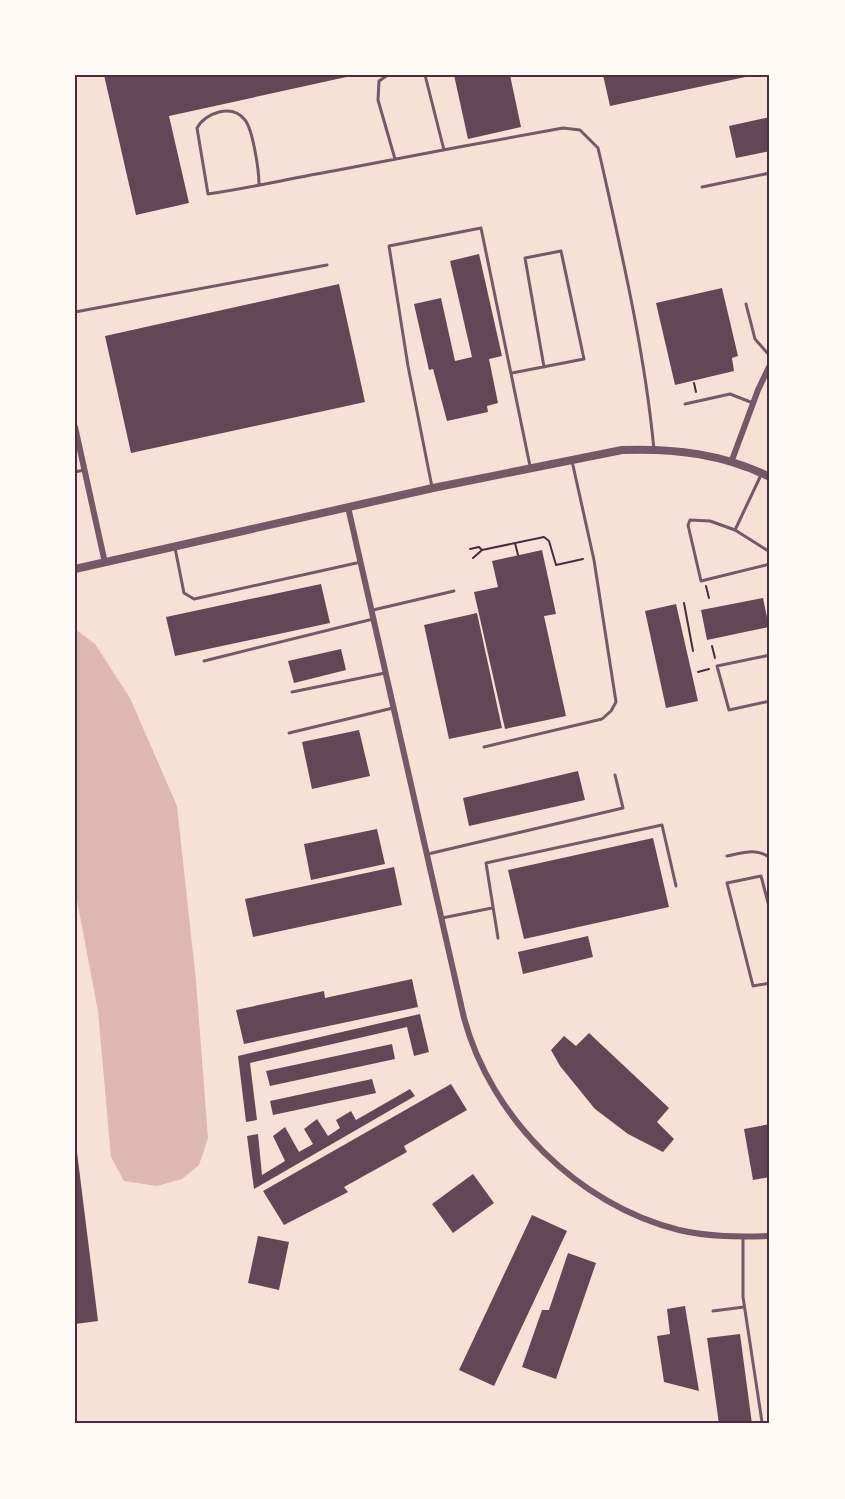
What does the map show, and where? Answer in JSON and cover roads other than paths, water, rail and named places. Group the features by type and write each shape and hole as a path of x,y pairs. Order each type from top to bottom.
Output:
{"street":[{"path":"732,460 770,365"},
{"path":"75,427 105,562"},
{"path":"75,569 433,488 622,450 654,450 732,460 766,475"},
{"path":"348,507 396,707 471,1041 490,1083 513,1118 533,1141 576,1180 638,1215 681,1230 705,1235 770,1236"}],"lane":[{"path":"388,75 379,81 378,100 394,159"},
{"path":"425,75 444,150"},
{"path":"259,184 259,166 245,120 235,114 219,111 202,119 197,128 207,194 563,128 580,130 598,148 639,337 648,388 654,450"},
{"path":"702,187 770,173"},
{"path":"433,488 408,366 389,246 481,228 531,468"},
{"path":"512,373 544,367 584,359 561,251 525,258 544,367"},
{"path":"75,312 327,265"},
{"path":"746,304 755,339 770,356"},
{"path":"685,404 730,394 753,403"},
{"path":"484,747 602,719 611,711 616,702 594,560 572,459"},
{"path":"75,472 84,470"},
{"path":"735,530 766,475"},
{"path":"770,552 735,530 710,520 690,520 688,525 701,581 770,564"},
{"path":"175,547 184,593 194,599 361,562"},
{"path":"373,610 454,591"},
{"path":"204,661 375,619"},
{"path":"770,655 717,666 729,710 770,701"},
{"path":"292,692 387,672"},
{"path":"289,733 396,707"},
{"path":"428,854 623,808 615,774"},
{"path":"498,938 486,863 662,825 676,886"},
{"path":"727,856 751,851 762,852 770,858"},
{"path":"770,910 761,876 728,883 753,986 770,983"},
{"path":"442,918 492,908"},
{"path":"770,938 770,944"},
{"path":"743,1237 744,1308 762,1422"},
{"path":"713,1311 744,1308"}]}
